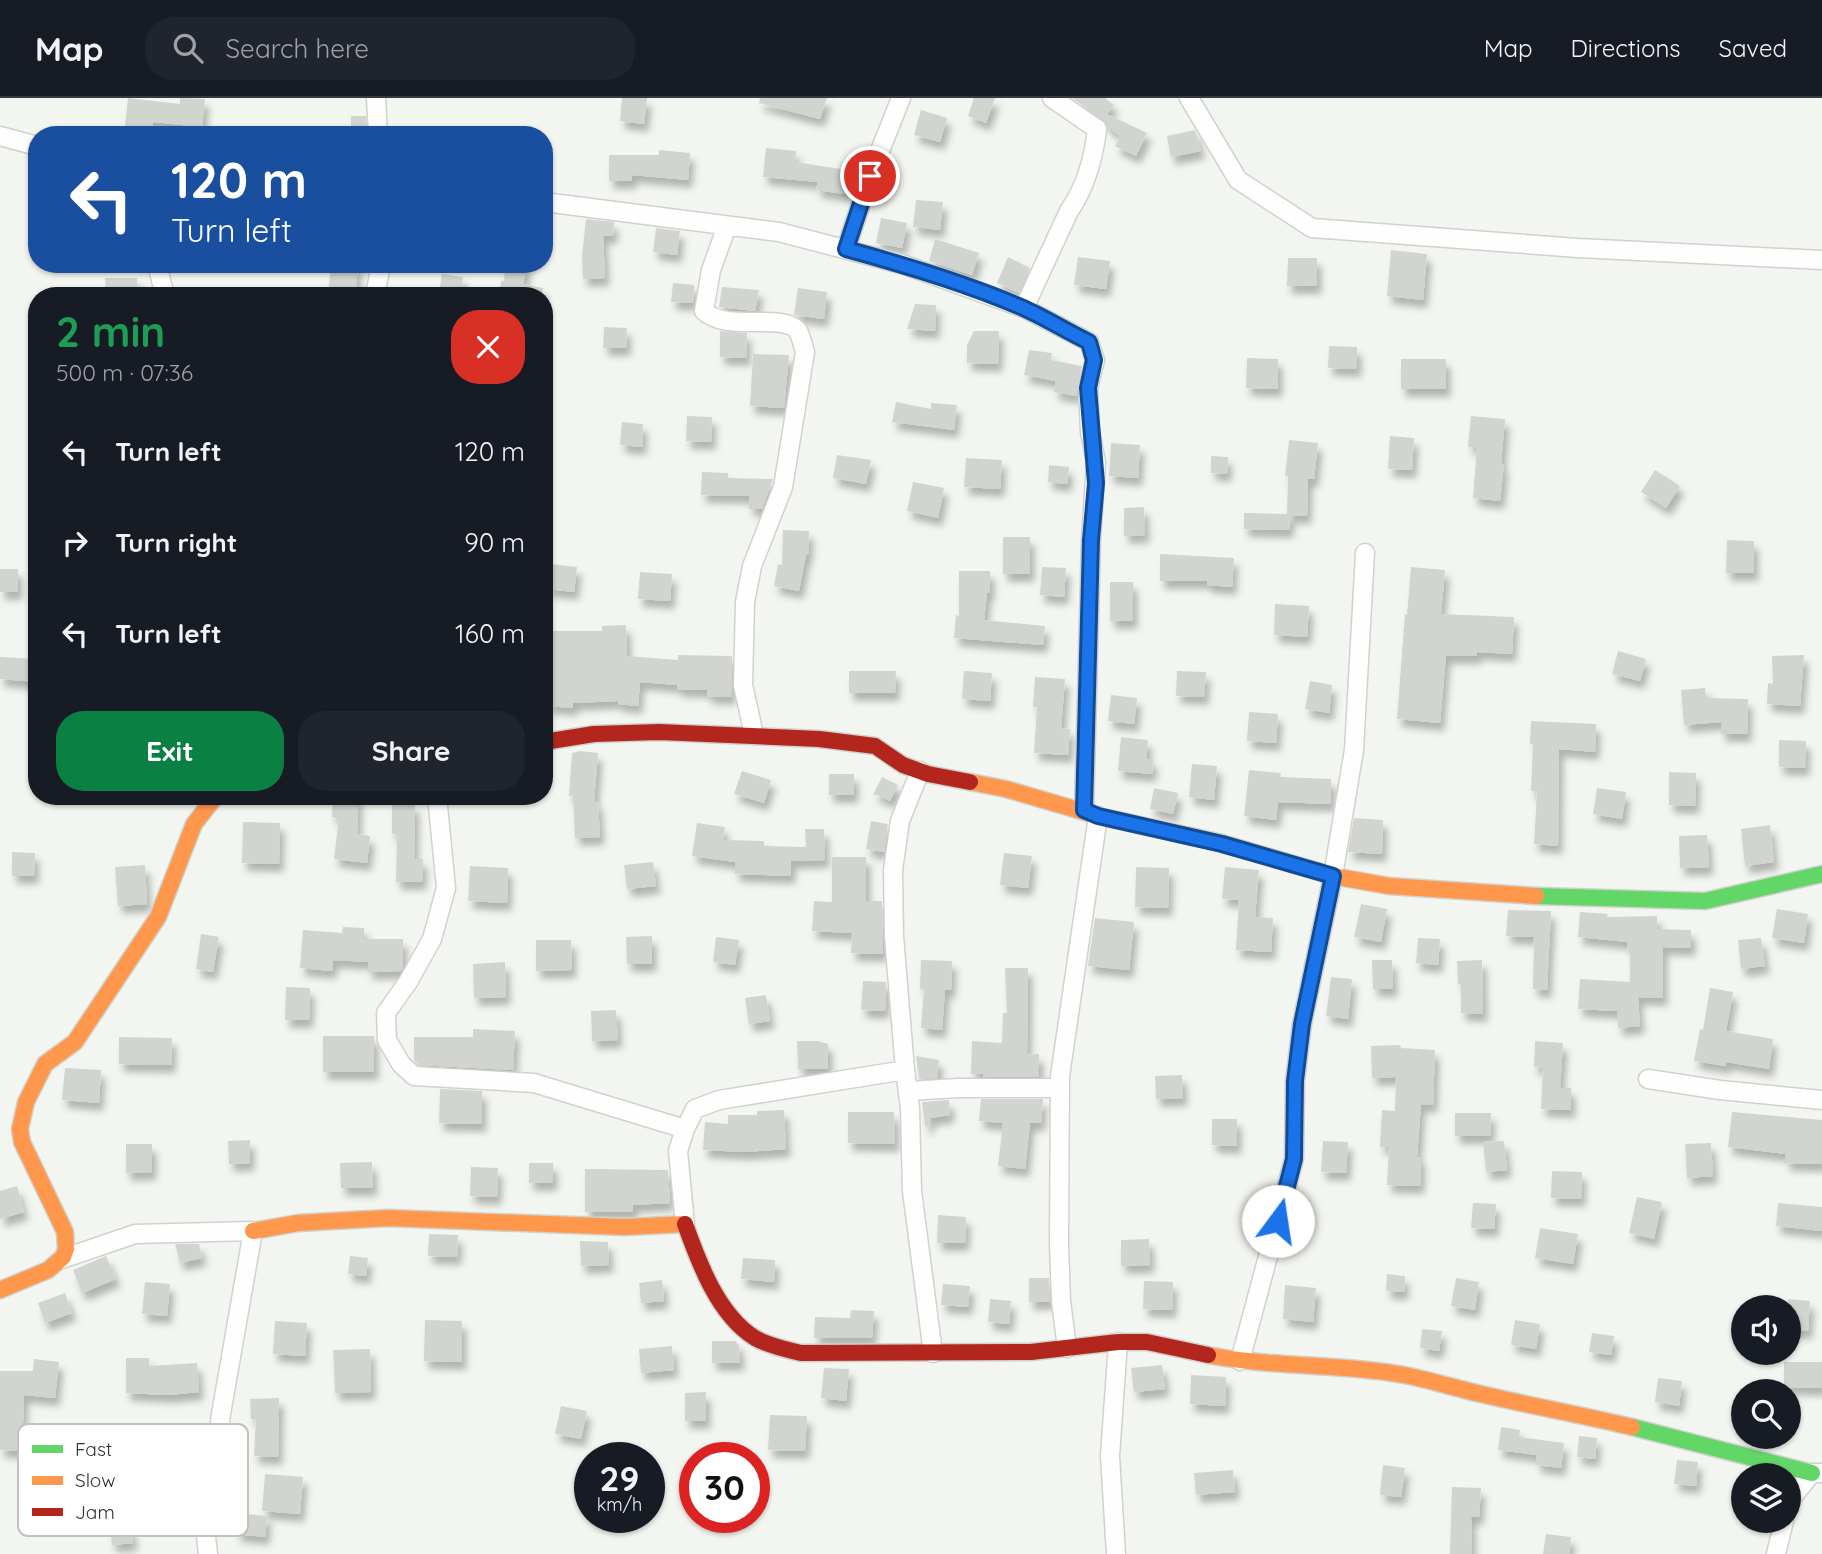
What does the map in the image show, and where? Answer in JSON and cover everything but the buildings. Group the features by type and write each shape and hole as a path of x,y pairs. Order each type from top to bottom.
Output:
{"main road":[{"path":"553,741 607,734 659,732 819,739 875,746 903,765 920,771 1006,789 1091,813 1222,844 1333,876 1389,886 1502,895 1705,901 1822,874"},
{"path":"0,1290 41,1275 62,1259 67,1247 65,1232 22,1142 20,1129 26,1102 45,1064 75,1041 158,917 194,824 209,805"},
{"path":"253,1231 289,1223 406,1217 616,1227 685,1224 694,1251 723,1304 750,1334 776,1347 801,1353 1031,1352 1118,1342 1147,1342 1240,1361 1342,1367 1404,1375 1817,1473"}],"street":[{"path":"376,98 378,126"},
{"path":"846,249 870,176 901,98"},
{"path":"1024,308 1078,197 1095,145 1097,129 1052,98"},
{"path":"1189,98 1238,180 1312,228 1578,248 1822,260"},
{"path":"0,136 28,144"},
{"path":"553,203 779,232 846,249 905,265 1024,308 1089,342 1094,360 1088,388 1096,483 1091,540 1091,813 1060,1088 1059,1244 1061,1301 1067,1348"},
{"path":"727,226 711,270 704,311 712,318 787,323 798,331 805,352 783,487 752,566 745,602 743,685 754,735"},
{"path":"1240,1361 1294,1159 1295,1081 1302,1024 1333,876 1354,750 1365,553"},
{"path":"920,771 900,821 893,870 894,936 908,1091 912,1191 933,1353"},
{"path":"438,805 446,888 432,939 408,982 386,1013 387,1040 401,1064 414,1076 534,1083 685,1129"},
{"path":"685,1224 678,1151 695,1109 719,1100 905,1070"},
{"path":"1648,1079 1720,1090 1822,1100"},
{"path":"908,1091 1060,1088"},
{"path":"62,1259 135,1234 253,1231 220,1424"},
{"path":"1116,1554 1110,1456 1118,1342"},
{"path":"1801,1489 1817,1473"},
{"path":"1776,1554 1781,1533"},
{"path":"206,1536 208,1554"}],"traffic: fast":[{"path":"1536,896 1705,901 1822,874"},
{"path":"1632,1427 1812,1473"}],"traffic: slow":[{"path":"970,782 1006,789 1098,816 1222,843 1333,876 1389,886 1536,896"},
{"path":"0,1290 48,1270 63,1257 66,1249 65,1232 22,1142 20,1129 26,1102 45,1064 75,1042 158,917 194,824 209,805"},
{"path":"253,1231 298,1223 388,1218 625,1227 685,1224"},
{"path":"1208,1355 1404,1375 1632,1427"}],"traffic: jam":[{"path":"553,741 594,734 659,732 819,739 875,746 903,765 928,774 970,782"},
{"path":"685,1224 711,1287 730,1316 755,1338 789,1350 801,1353 1031,1352 1118,1342 1147,1342 1208,1355"}],"route":[{"path":"870,176 846,249 905,265 1024,308 1089,342 1093,350 1094,360 1088,388 1096,483 1091,540 1084,810 1098,816 1222,844 1333,876 1302,1024 1295,1081 1294,1159 1278,1221"}]}
